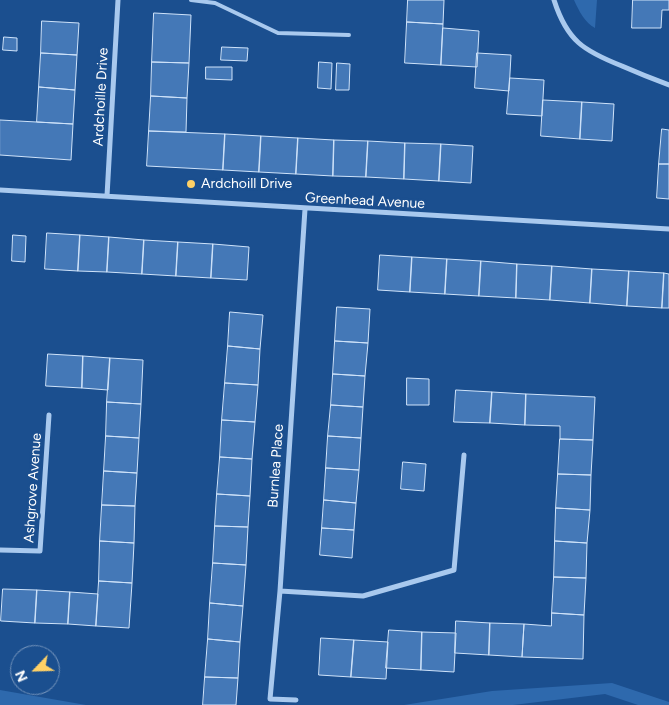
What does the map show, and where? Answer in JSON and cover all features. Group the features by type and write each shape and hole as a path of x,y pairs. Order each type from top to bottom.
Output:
{"street":[{"name":"Ardchoille Drive","path":"107,196 118,0"},
{"path":"554,0 559,18 574,39 585,50 669,85"},
{"name":"Greenhead Avenue","path":"0,190 669,229"},
{"name":"Burnlea Place","path":"296,700 270,699 280,591 305,209"},
{"name":"Ashgrove Avenue","path":"0,550 40,552 49,415"},
{"path":"280,591 363,596 454,570 464,455"}],"lane":[{"path":"191,0 215,3 278,33 349,35"}],"shaded area":[{"path":"574,0 597,0 595,28 585,20"},
{"path":"612,683 669,702 669,705 638,705 605,694 513,705 404,705 492,691"},
{"path":"0,690 10,692 10,695 29,695 86,705 0,705"}],"building":[{"path":"408,0 444,0 443,24 407,22"},
{"path":"633,0 669,0 669,10 662,10 661,28 632,28"},
{"path":"154,13 191,15 189,63 152,62"},
{"path":"42,21 79,23 77,55 41,53"},
{"path":"407,22 443,24 441,65 405,63"},
{"path":"443,28 479,31 477,67 441,65"},
{"path":"4,37 17,38 17,51 3,50"},
{"path":"222,47 248,48 247,61 221,60"},
{"path":"41,53 77,55 75,90 39,87"},
{"path":"477,53 511,55 509,91 475,88"},
{"path":"152,62 189,63 187,98 151,96"},
{"path":"319,62 332,63 331,89 318,88"},
{"path":"337,63 350,64 349,90 336,90"},
{"path":"206,67 232,67 232,80 206,79"},
{"path":"510,78 544,80 542,116 507,114"},
{"path":"39,87 75,90 73,124 37,122"},
{"path":"151,96 187,98 186,132 149,131"},
{"path":"543,100 582,102 580,139 541,136"},
{"path":"582,102 614,104 612,141 580,139"},
{"path":"0,120 73,124 71,160 0,155"},
{"path":"662,129 669,130 669,164 659,164"},
{"path":"149,131 225,134 223,170 147,166"},
{"path":"225,134 261,136 259,172 223,170"},
{"path":"261,136 298,138 296,174 259,172"},
{"path":"298,138 334,140 333,176 296,174"},
{"path":"334,140 368,141 366,177 333,176"},
{"path":"368,141 405,143 404,179 366,177"},
{"path":"405,143 441,144 439,181 404,179"},
{"path":"441,144 473,146 471,183 439,181"},
{"path":"659,164 669,164 669,199 657,198"},
{"path":"47,233 80,235 78,271 45,269"},
{"path":"13,235 26,236 25,262 12,261"},
{"path":"80,235 109,237 107,272 78,271"},
{"path":"109,237 144,240 142,274 107,272"},
{"path":"144,240 178,242 176,276 142,274"},
{"path":"178,242 213,244 211,278 176,276"},
{"path":"213,244 249,247 247,280 211,278"},
{"path":"380,255 412,257 410,292 378,290"},
{"path":"412,257 447,259 445,294 410,292"},
{"path":"447,259 481,261 479,296 445,294"},
{"path":"481,261 517,264 516,298 479,296"},
{"path":"517,264 552,266 550,300 516,298"},
{"path":"552,266 592,269 590,303 550,300"},
{"path":"592,269 629,271 627,306 590,303"},
{"path":"629,271 664,273 662,308 627,306"},
{"path":"664,273 669,274 669,308 662,308"},
{"path":"337,307 370,309 368,343 335,341"},
{"path":"230,312 263,315 260,349 228,346"},
{"path":"335,341 368,343 365,376 333,374"},
{"path":"228,346 260,349 258,385 225,383"},
{"path":"48,354 83,356 82,388 46,386"},
{"path":"83,356 110,358 108,390 82,388"},
{"path":"110,358 143,360 141,404 107,402"},
{"path":"333,374 365,376 363,407 331,405"},
{"path":"407,378 429,379 429,405 407,405"},
{"path":"225,383 258,385 255,422 222,420"},
{"path":"456,390 492,392 490,423 454,422"},
{"path":"492,392 526,394 525,425 490,423"},
{"path":"526,394 595,397 593,440 560,439 560,426 525,425"},
{"path":"107,402 141,404 139,438 106,436"},
{"path":"331,405 363,407 361,438 328,436"},
{"path":"222,420 255,422 252,459 220,457"},
{"path":"106,436 139,438 137,473 104,471"},
{"path":"328,436 361,438 359,470 326,468"},
{"path":"560,439 593,440 591,475 558,474"},
{"path":"220,457 252,459 250,496 217,494"},
{"path":"403,462 426,464 424,491 401,489"},
{"path":"326,468 359,470 356,503 324,500"},
{"path":"104,471 137,473 135,506 102,505"},
{"path":"558,474 591,475 590,510 556,508"},
{"path":"217,494 250,496 248,527 215,526"},
{"path":"324,500 356,503 354,530 322,528"},
{"path":"102,505 135,506 134,543 100,541"},
{"path":"556,508 590,510 587,543 555,541"},
{"path":"215,526 248,527 246,565 213,563"},
{"path":"322,528 354,530 352,558 320,555"},
{"path":"100,541 134,543 132,583 99,581"},
{"path":"555,541 587,543 586,578 554,577"},
{"path":"213,563 246,565 243,606 210,603"},
{"path":"554,577 586,578 584,615 552,613"},
{"path":"99,581 132,583 129,628 96,626"},
{"path":"3,589 37,590 35,623 1,621"},
{"path":"37,590 70,592 68,624 35,623"},
{"path":"70,592 98,594 96,626 68,624"},
{"path":"210,603 243,606 240,642 208,639"},
{"path":"552,613 584,615 583,659 522,657 524,624 551,626"},
{"path":"456,621 490,623 489,655 455,653"},
{"path":"490,623 524,624 522,657 489,655"},
{"path":"389,630 422,632 421,670 386,668"},
{"path":"422,632 456,633 454,672 421,670"},
{"path":"321,638 354,640 351,677 319,675"},
{"path":"208,639 240,642 238,678 205,677"},
{"path":"354,640 388,642 386,679 351,677"},
{"path":"205,677 238,678 236,705 203,705"}],"place":[{"name":"Ardchoill Drive","path":"191,184"}]}
